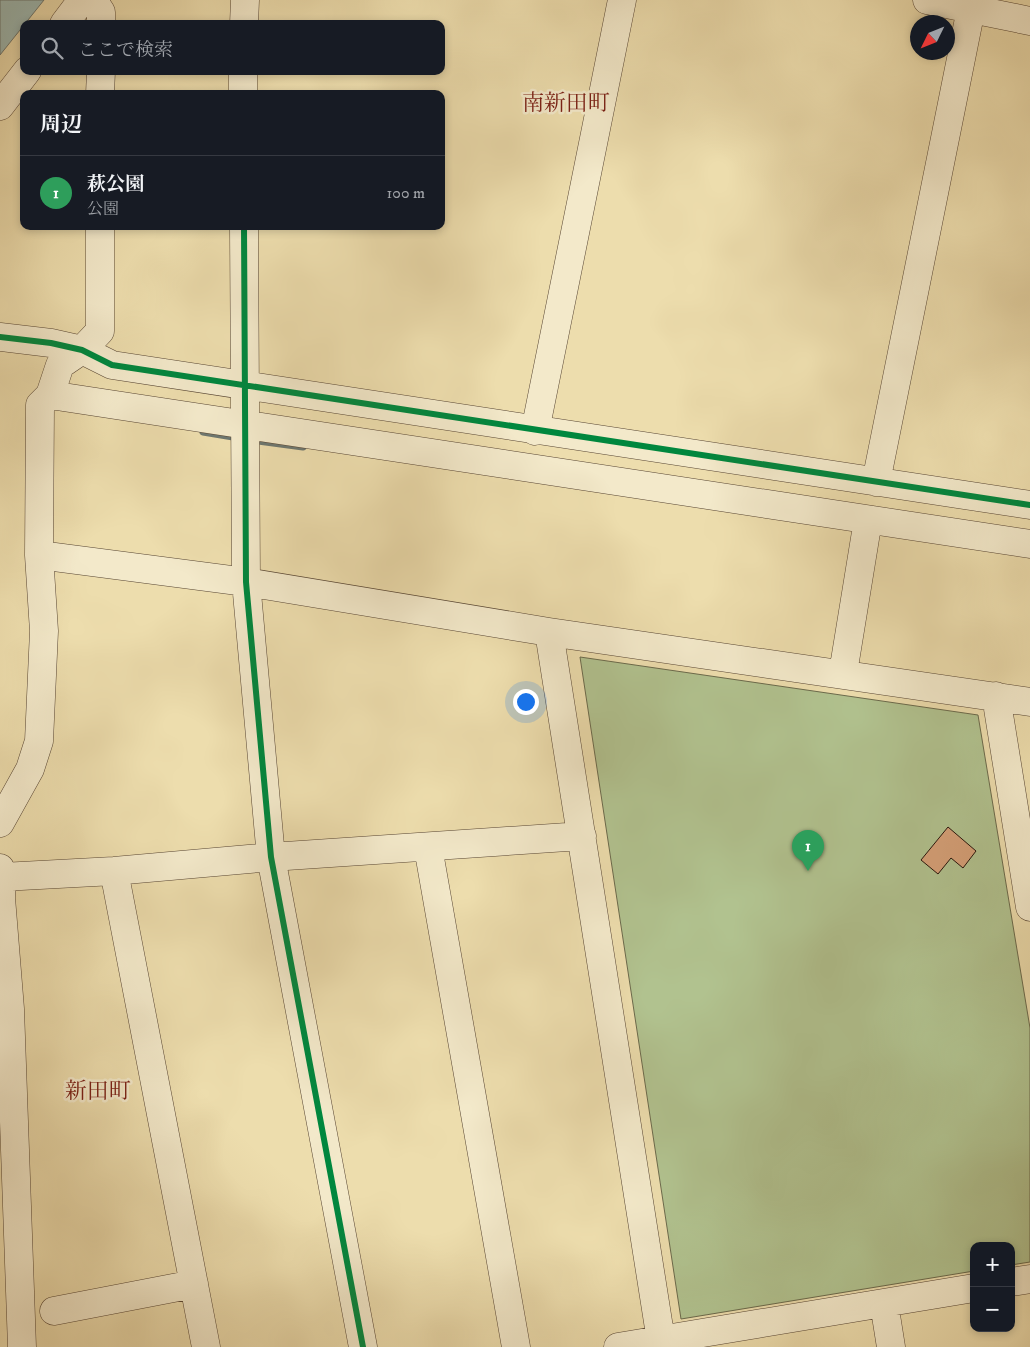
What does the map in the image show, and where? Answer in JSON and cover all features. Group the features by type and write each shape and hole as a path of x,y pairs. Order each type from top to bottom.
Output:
{"street":[{"path":"67,20 82,0"},
{"path":"93,0 101,12 101,20"},
{"path":"244,20 245,0"},
{"path":"535,431 622,0"},
{"path":"927,0 1030,21"},
{"path":"876,482 971,9"},
{"path":"0,106 24,75"},
{"path":"100,75 100,90"},
{"path":"243,75 243,90"},
{"path":"0,823 30,769 39,740 44,631 39,555 40,405 50,395 60,365 82,350 100,331 100,230"},
{"path":"244,230 246,582 271,857 363,1347"},
{"path":"0,337 51,343 82,350 112,365 1030,506"},
{"path":"50,395 1030,544"},
{"path":"843,673 868,520"},
{"path":"39,555 246,582 549,632 843,673 1030,702"},
{"path":"549,632 662,1344"},
{"path":"996,696 1030,907"},
{"path":"22,1347 10,1009 1,898 1,872 114,870 271,857 582,836"},
{"path":"428,847 516,1347"},
{"path":"114,870 206,1347"},
{"path":"1015,1281 1030,1279"},
{"path":"54,1311 194,1284"},
{"path":"618,1347 662,1344 970,1289"},
{"path":"884,1303 891,1347"}],"green space":[{"path":"580,657 978,715 1030,1028 1030,1262 1015,1264 1015,1242 970,1242 970,1272 681,1319"}],"water":[{"path":"0,0 44,0 28,20 20,20 20,30 0,55"}],"building":[{"path":"948,827 976,851 963,868 951,858 938,874 921,860"}],"waterway":[{"path":"203,432 239,438"},
{"path":"250,440 303,447"}],"cycle path":[{"path":"244,230 246,582 271,857 363,1347"},
{"path":"0,337 51,343 82,350 112,365 1030,505"}],"place":[{"name":"萩公園","path":"808,871"}],"district":[{"name":"南新田町","path":"566,103"},
{"name":"新田町","path":"98,1091"}]}
